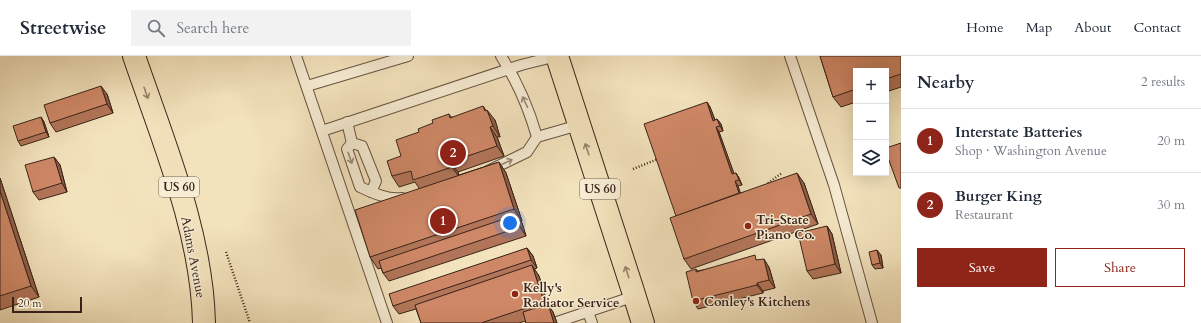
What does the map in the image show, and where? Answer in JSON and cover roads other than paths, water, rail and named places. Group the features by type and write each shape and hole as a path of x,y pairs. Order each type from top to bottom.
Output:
{"main road":[{"name":"Adams Avenue","path":"134,56 178,186 192,235 201,283 204,323"},
{"name":"US 60","path":"557,56 635,296 642,323"}],"lane":[{"path":"296,56 387,323"},
{"path":"307,86 408,56"},
{"path":"501,56 509,69 531,116 537,137"},
{"path":"322,131 521,64 557,56"},
{"path":"790,56 834,185 872,323"},
{"path":"347,122 352,143"},
{"path":"477,175 527,152 537,137 579,125"},
{"path":"352,143 347,149 360,187 395,199 408,197"},
{"path":"352,143 362,146 376,181 371,192"},
{"path":"557,322 635,296"},
{"path":"588,312 592,323"}],"place":[{"name":"Burger King","path":"453,153"},
{"name":"Interstate Batteries","path":"443,221"},
{"name":"Tri-State Piano Co.","path":"748,226"},
{"name":"Kelly's Radiator Service","path":"515,294"},
{"name":"Conley's Kitchens","path":"696,301"}]}
